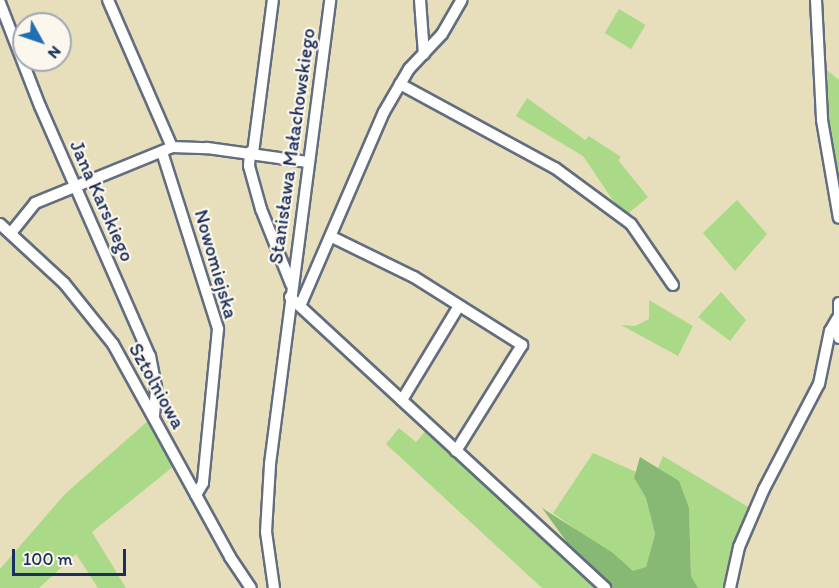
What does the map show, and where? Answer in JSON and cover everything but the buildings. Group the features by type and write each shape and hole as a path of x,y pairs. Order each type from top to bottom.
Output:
{"street":[{"name":"Nowomiejska","path":"108,0 167,150 218,329 203,483 196,495"},
{"path":"273,0 249,166 261,209 291,284"},
{"name":"Stanisława Małachowskiego","path":"274,588 266,508 291,284 330,0"},
{"path":"420,0 424,54"},
{"name":"Stanisława Małachowskiego","path":"300,306 332,237 384,112 400,84 462,0"},
{"path":"816,0 822,120 839,218"},
{"name":"Jana Karskiego","path":"0,3 150,356 156,388 154,417"},
{"path":"400,84 565,175 631,224 674,285"},
{"path":"11,233 35,203 167,150 251,153 308,162"},
{"name":"Sztolniowa","path":"0,224 64,283 106,333 196,495 251,588"},
{"path":"332,237 414,277 522,345 456,451"},
{"path":"290,297 306,292"},
{"path":"290,297 605,588"},
{"path":"839,303 837,319 839,338"},
{"path":"402,400 459,306"},
{"path":"730,588 739,547 764,489 819,384 831,324 837,319"}],"green space":[{"path":"619,9 646,25 631,49 605,33"},
{"path":"823,67 839,80 839,186 829,132"},
{"path":"527,98 585,140 589,136 621,157 618,160 648,197 624,217 583,156 516,116"},
{"path":"737,200 767,234 735,271 703,233"},
{"path":"721,292 746,320 730,341 698,317"},
{"path":"649,300 693,326 678,356 621,325 635,326 649,319"},
{"path":"149,420 174,466 92,532 126,588 98,588 76,554 39,588 0,588 0,569 65,494"},
{"path":"399,428 416,442 428,428 601,588 542,588 386,444"},
{"path":"593,453 636,472 634,478 646,498 655,534 646,567 634,572 553,513"},
{"path":"663,456 750,508 732,548 726,588 698,588 691,576 689,508 658,468"},
{"path":"640,457 679,481 689,508 691,576 698,588 613,588 574,552 542,508 613,553 633,571 646,567 655,534 646,498 634,478"}]}
